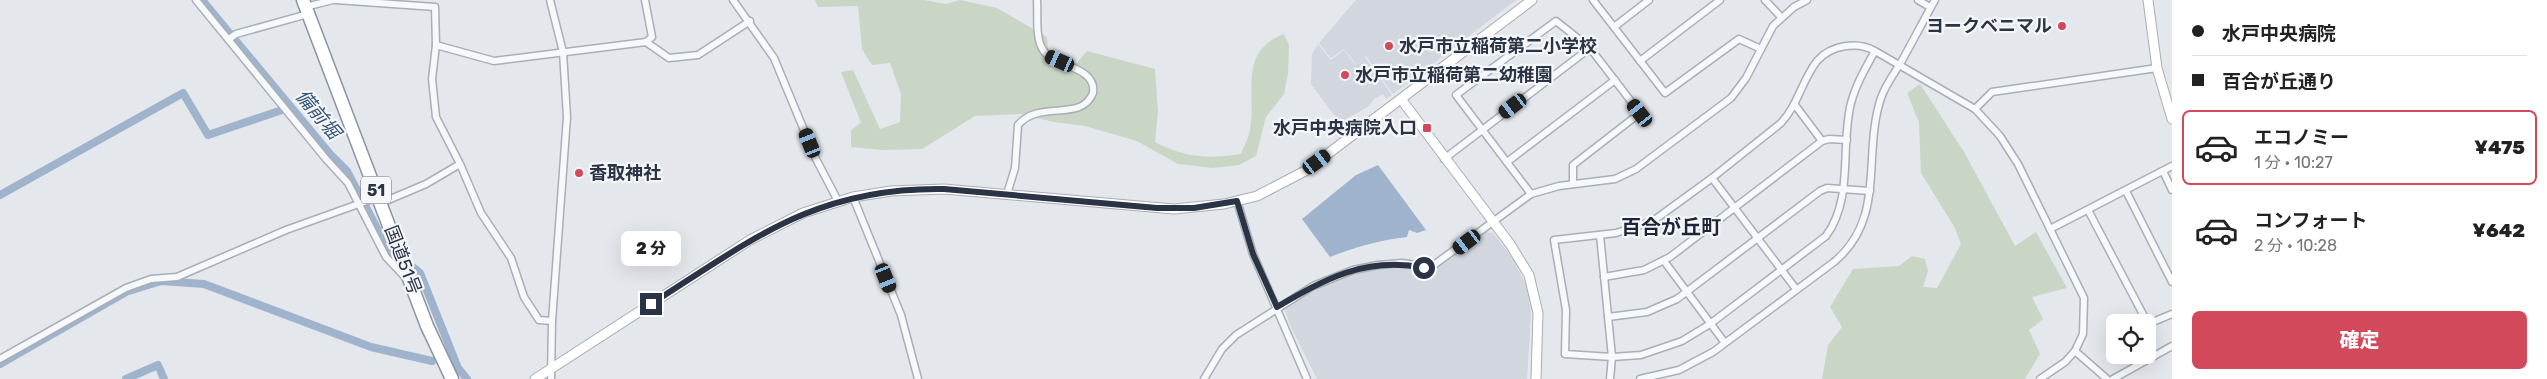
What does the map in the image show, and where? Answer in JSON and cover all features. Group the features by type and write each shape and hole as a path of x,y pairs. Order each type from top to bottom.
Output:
{"highway":[{"name":"国道51号","path":"305,7 370,202 412,284 427,326 452,379"}],"street":[{"path":"196,0 232,37 326,159 370,202 386,257 412,284"},
{"path":"232,37 305,7 334,0 420,3 435,7 436,45 432,79 436,117 460,164 481,213 511,258 524,297 531,310 539,320 552,321"},
{"path":"550,0 563,52 567,117 557,275 552,321 550,374"},
{"path":"436,45 494,61 646,42 652,36 645,0"},
{"path":"733,0 750,21 774,58 816,159 838,202"},
{"path":"1007,194 1015,168 1018,125 1029,116 1041,111 1070,110 1084,105 1093,93 1092,84 1085,74 1050,57 1041,48 1037,0"},
{"path":"535,379 550,374 750,240 803,213 853,197 917,189 1007,194 1157,208 1194,208 1237,201 1272,190 1305,171 1532,0"},
{"path":"1593,0 1665,94 1739,39 1761,49"},
{"path":"1614,27 1650,0"},
{"path":"1640,61 1720,0"},
{"path":"1765,0 1781,17"},
{"path":"1204,379 1222,349 1236,335 1277,307 1313,286 1353,270 1402,263 1432,267 1531,194 1573,184 1615,179 1636,169 1731,98 1746,78 1781,17 1807,0"},
{"path":"1918,0 1930,7"},
{"path":"1640,379 1679,370 1713,352 1834,262 1849,247 1864,221 1870,191 1878,108 1882,95 1935,0"},
{"path":"2148,0 2157,68 2172,119"},
{"path":"646,42 669,58 698,55 750,21"},
{"path":"1531,194 1456,96 1556,21 1590,48 1640,113 1573,165 1573,184"},
{"path":"1875,50 1855,90 1849,116 1839,214 1826,236 1710,324 1668,347 1641,355 1612,357 1566,354 1566,310 1554,240 1627,231 1653,221 1772,132 1795,106 1817,62 1823,56 1848,46 1866,46 1875,50 1975,109 2000,136 2018,164 2084,298 2083,334 2075,351 2065,362 2040,379"},
{"path":"1444,158 1590,48"},
{"path":"1975,109 1992,92 2157,68"},
{"path":"1507,162 1615,80"},
{"path":"1401,99 1523,263 1533,284 1538,313 1536,379 1544,379"},
{"path":"1795,106 1822,141"},
{"path":"1604,277 1631,273 1664,261 1822,141 1829,139 1847,140"},
{"path":"0,359 126,288 151,279 177,277 286,230 426,184 460,164"},
{"path":"2050,228 2172,166"},
{"path":"2162,171 2172,190"},
{"path":"1712,178 1796,290"},
{"path":"1608,317 1647,312 1666,305 1687,292 1820,191 1827,188 1870,191"},
{"path":"2126,191 2172,282"},
{"path":"853,197 901,315 918,379"},
{"path":"1237,201 1253,254 1307,379"},
{"path":"2088,210 2142,314"},
{"path":"1600,235 1612,357 1610,379"},
{"path":"1664,261 1725,343"},
{"path":"2156,320 2172,314"},
{"path":"2113,379 2172,346"},
{"path":"2075,351 2107,379"}],"shaded area":[{"name":"水戸市立稲荷第二小学校","path":"1356,0 1516,0 1393,94 1366,56 1356,64 1344,49 1331,58 1319,43"},
{"name":"水戸市立稲荷第二幼稚園","path":"1318,44 1331,60 1344,50 1355,65 1365,57 1392,95 1386,99 1383,94 1374,99 1369,106 1340,123 1311,84 1312,54"},
{"path":"1486,232 1493,233 1513,259 1528,289 1531,313 1527,379 1317,379 1290,325 1285,309 1312,290 1352,272 1404,266 1433,270"}],"green space":[{"path":"815,0 924,0 946,4 960,0 997,8 1047,37 1049,59 1063,67 1077,63 1087,51 1155,69 1158,112 1155,142 1176,151 1197,156 1241,154 1248,138 1252,115 1251,88 1254,62 1260,51 1269,42 1284,34 1289,45 1288,73 1284,94 1266,117 1256,156 1239,165 1213,168 1178,164 1137,141 1085,126 1054,122 1021,114 975,116 922,149 883,150 851,147 851,130 861,123 841,72 853,70 880,129 900,122 901,94 890,63 872,65 862,49 858,6 818,7"},
{"path":"1920,84 1964,152 2015,246 2036,232 2067,288 2032,297 2043,319 2029,330 2040,354 2025,379 1822,379 1828,345 1842,327 1830,307 1853,269 1899,266 1912,256 1925,259 1928,271 1923,287 1937,288 1961,244 1955,228 1921,173 1919,122 1907,93"}],"water":[{"path":"1378,165 1426,230 1417,233 1409,230 1407,237 1368,244 1330,257 1302,219 1356,175"}],"waterway":[{"name":"備前堀","path":"202,0 330,154 347,171 391,255 395,258"},
{"path":"0,195 183,93 208,135 282,110"},
{"name":"備前堀","path":"414,268 420,273 458,368 467,379"},
{"path":"129,291 161,281 204,284 371,347 432,361"},
{"path":"0,364 126,292"},
{"path":"126,379 158,365 164,379"}],"place":[{"name":"ヨークベニマル","path":"2062,26"},
{"name":"水戸市立稲荷第二小学校","path":"1389,46"},
{"name":"水戸市立稲荷第二幼稚園","path":"1345,75"},
{"name":"水戸中央病院入口","path":"1427,128"},
{"name":"香取神社","path":"579,173"}],"district":[{"name":"百合が丘町","path":"1671,227"}],"route":[{"path":"651,304 750,240 803,213 859,196 909,189 944,189 1174,209 1194,208 1237,201 1253,254 1277,307 1333,276 1353,270 1402,263 1424,268"}]}
